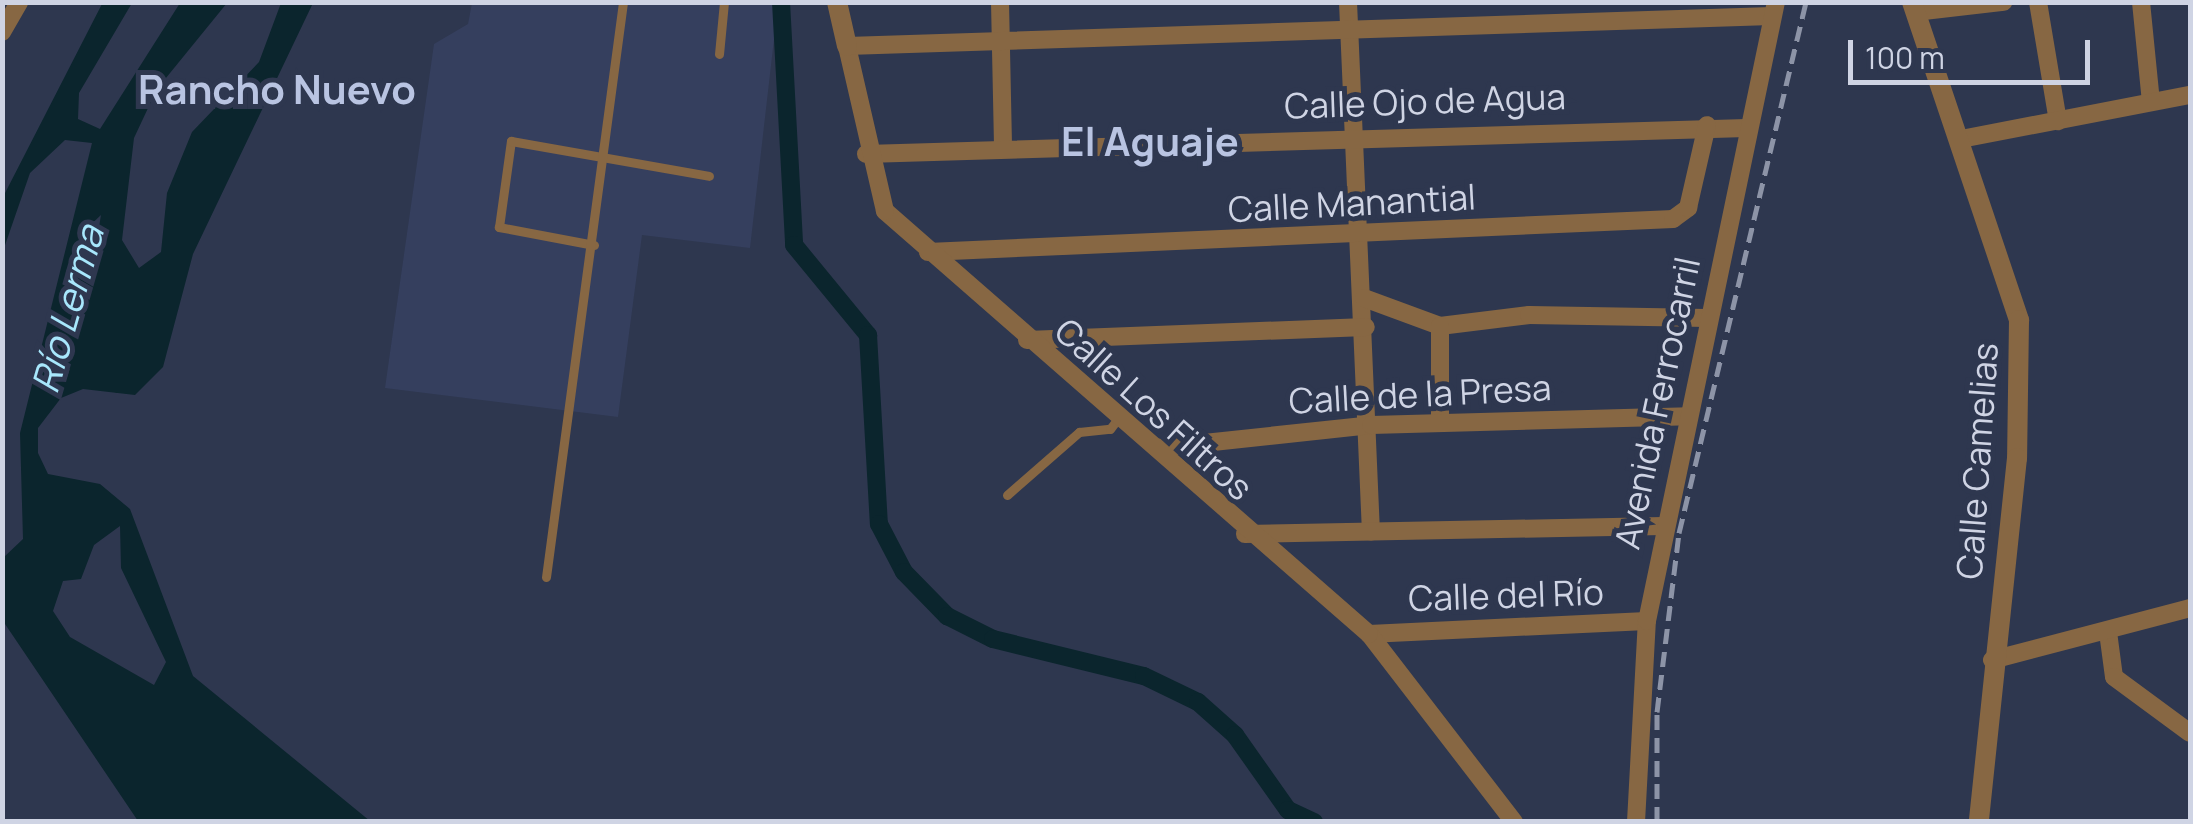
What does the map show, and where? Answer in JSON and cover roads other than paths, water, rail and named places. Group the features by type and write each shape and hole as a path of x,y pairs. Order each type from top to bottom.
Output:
{"street":[{"path":"2,32 19,2"},
{"name":"Calle Los Filtros","path":"836,2 848,46 866,154 885,211 1027,340 1121,414 1245,534 1369,634 1514,822"},
{"path":"1000,2 1003,149"},
{"path":"1348,2 1371,424 1371,532"},
{"path":"1914,7 2003,2"},
{"path":"2038,2 2058,121"},
{"path":"2141,2 2151,102"},
{"name":"Calle Camelias","path":"1914,7 2019,320 2023,384 1992,660 1979,822"},
{"path":"848,46 1662,8 1774,9"},
{"name":"Avenida Ferrocarril","path":"1636,822 1646,622 1746,128 1774,9"},
{"path":"1961,139 2190,94"},
{"name":"Calle Ojo de Agua","path":"866,154 1707,125 1746,128"},
{"name":"Calle Manantial","path":"928,252 1360,236 1682,217 1707,125"},
{"path":"1364,298 1440,326 1529,315 1707,318"},
{"path":"1440,326 1440,422"},
{"path":"1027,340 1366,327"},
{"name":"Calle de la Presa","path":"1157,448 1371,424 1688,416"},
{"path":"1245,534 1663,526"},
{"path":"1992,660 2190,608"},
{"name":"Calle del Río","path":"1369,634 1646,622"},
{"path":"2108,632 2114,677 2190,733"}],"lane":[{"path":"546,577 594,244 623,2"},
{"path":"718,54 724,2"},
{"path":"594,244 499,227 511,141 709,176"},
{"path":"1006,495 1079,432 1110,428 1121,414"}],"water":[{"name":"Río Lerma","path":"103,2 132,3 79,93 78,119 100,129 180,3 227,3 157,89 134,138 122,240 139,268 161,252 167,193 192,132 259,62 281,3 313,3 193,254 163,367 135,395 83,389 61,398 38,428 38,453 48,474 100,484 130,509 193,676 370,821 138,821 3,621 3,558 23,539 20,433 92,143 65,140 30,173 3,251 3,197","holes":["120,526 121,568 166,662 154,685 70,637 53,611 63,581 81,579 94,545"]}],"waterway":[{"path":"781,2 794,245 868,335 879,524 904,572 947,616 993,639 1144,676 1198,702 1235,735 1288,810 1314,822"}],"railway":[{"path":"1657,822 1657,712 1679,533 1806,2"}],"district":[{"name":"Rancho Nuevo","path":"277,89"},
{"name":"El Aguaje","path":"1150,141"}]}
